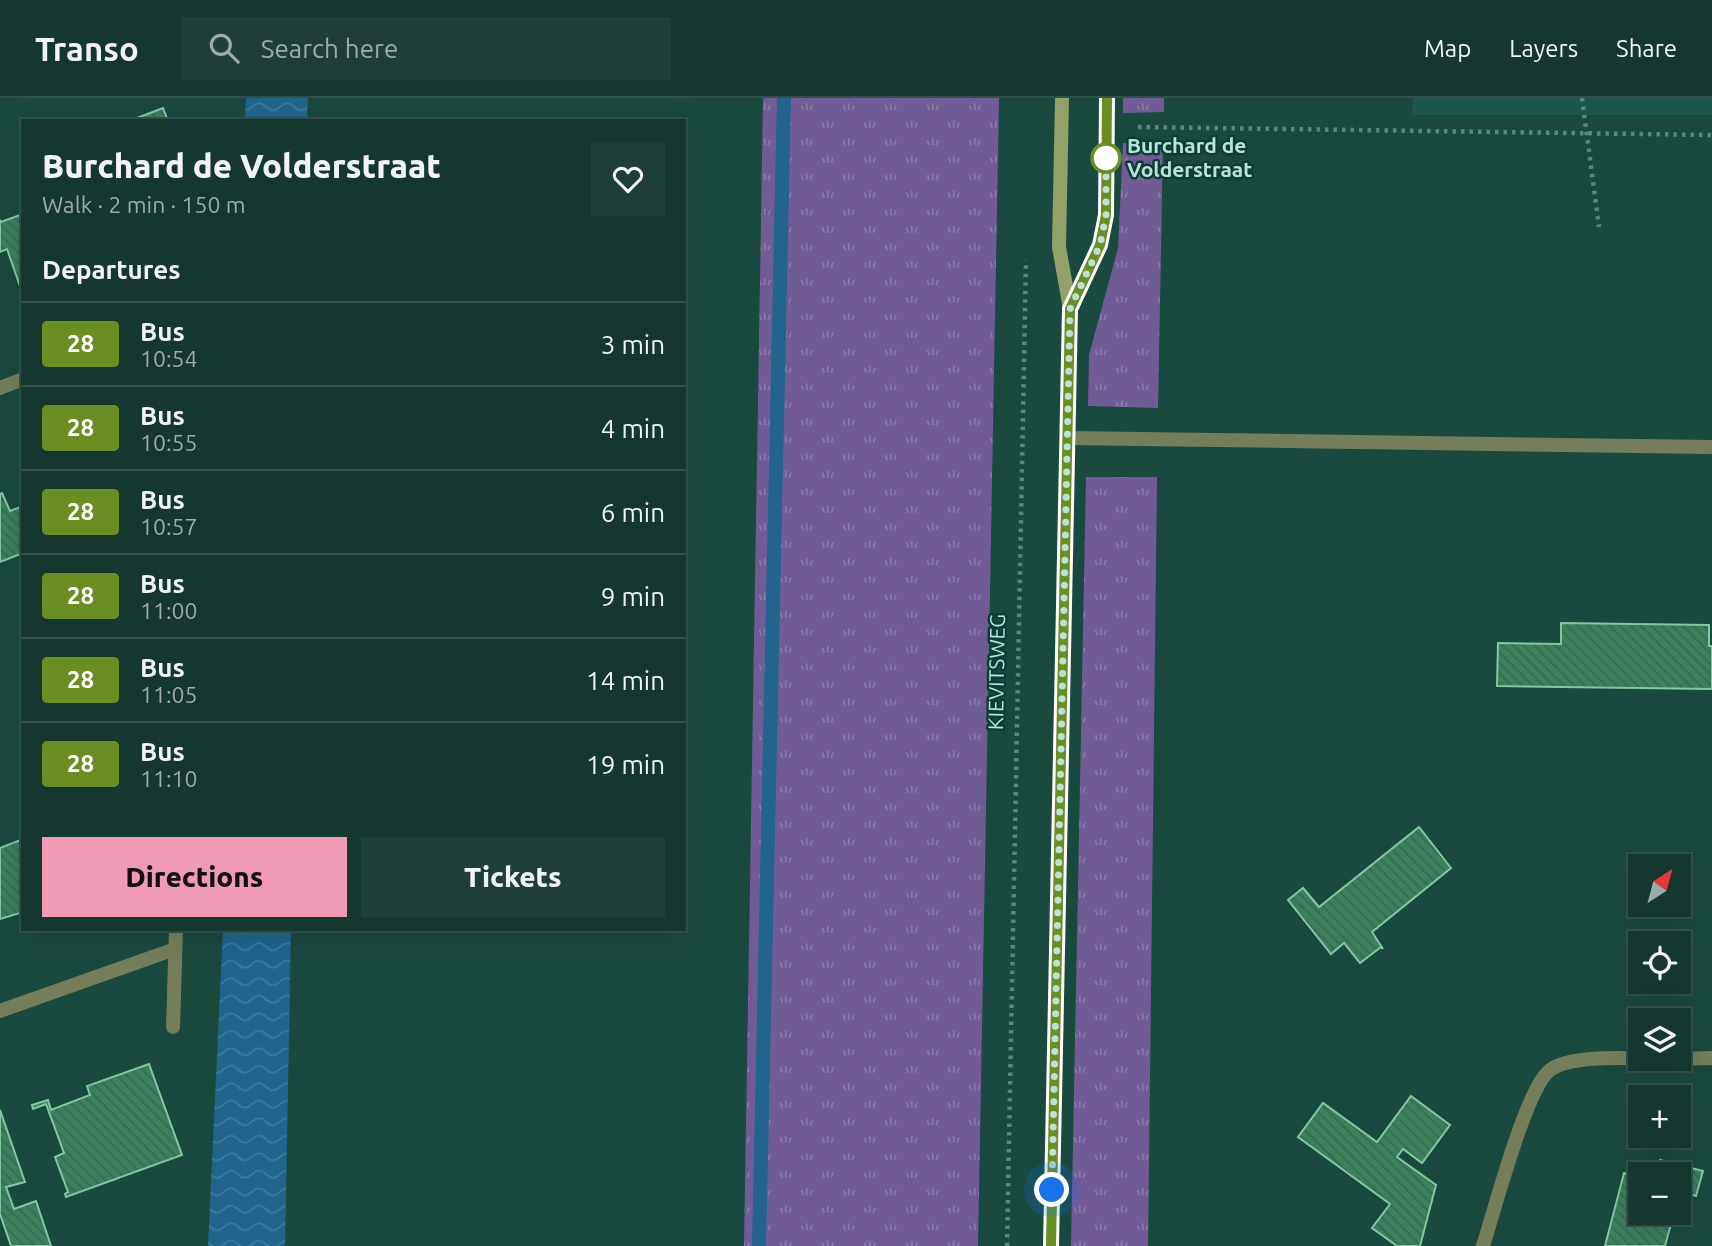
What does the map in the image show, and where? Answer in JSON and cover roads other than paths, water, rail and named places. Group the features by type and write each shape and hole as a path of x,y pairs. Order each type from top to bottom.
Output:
{"street":[{"path":"1051,1246 1070,309 1059,247 1062,98"},
{"path":"1070,309 1100,245 1106,215 1107,98"},
{"path":"0,388 21,380"},
{"path":"1067,438 1712,447"},
{"path":"173,1027 176,931"},
{"path":"0,1012 175,948"},
{"path":"1691,1059 1712,1058"},
{"path":"1483,1246 1530,1100 1549,1070 1578,1059 1628,1059"}],"water":[{"path":"246,98 308,98 307,119 245,119"},
{"path":"223,931 291,931 285,1246 208,1246"}],"waterway":[{"path":"759,1246 784,98"}],"place":[{"name":"Burchard de Volderstraat","path":"1106,158"}]}
